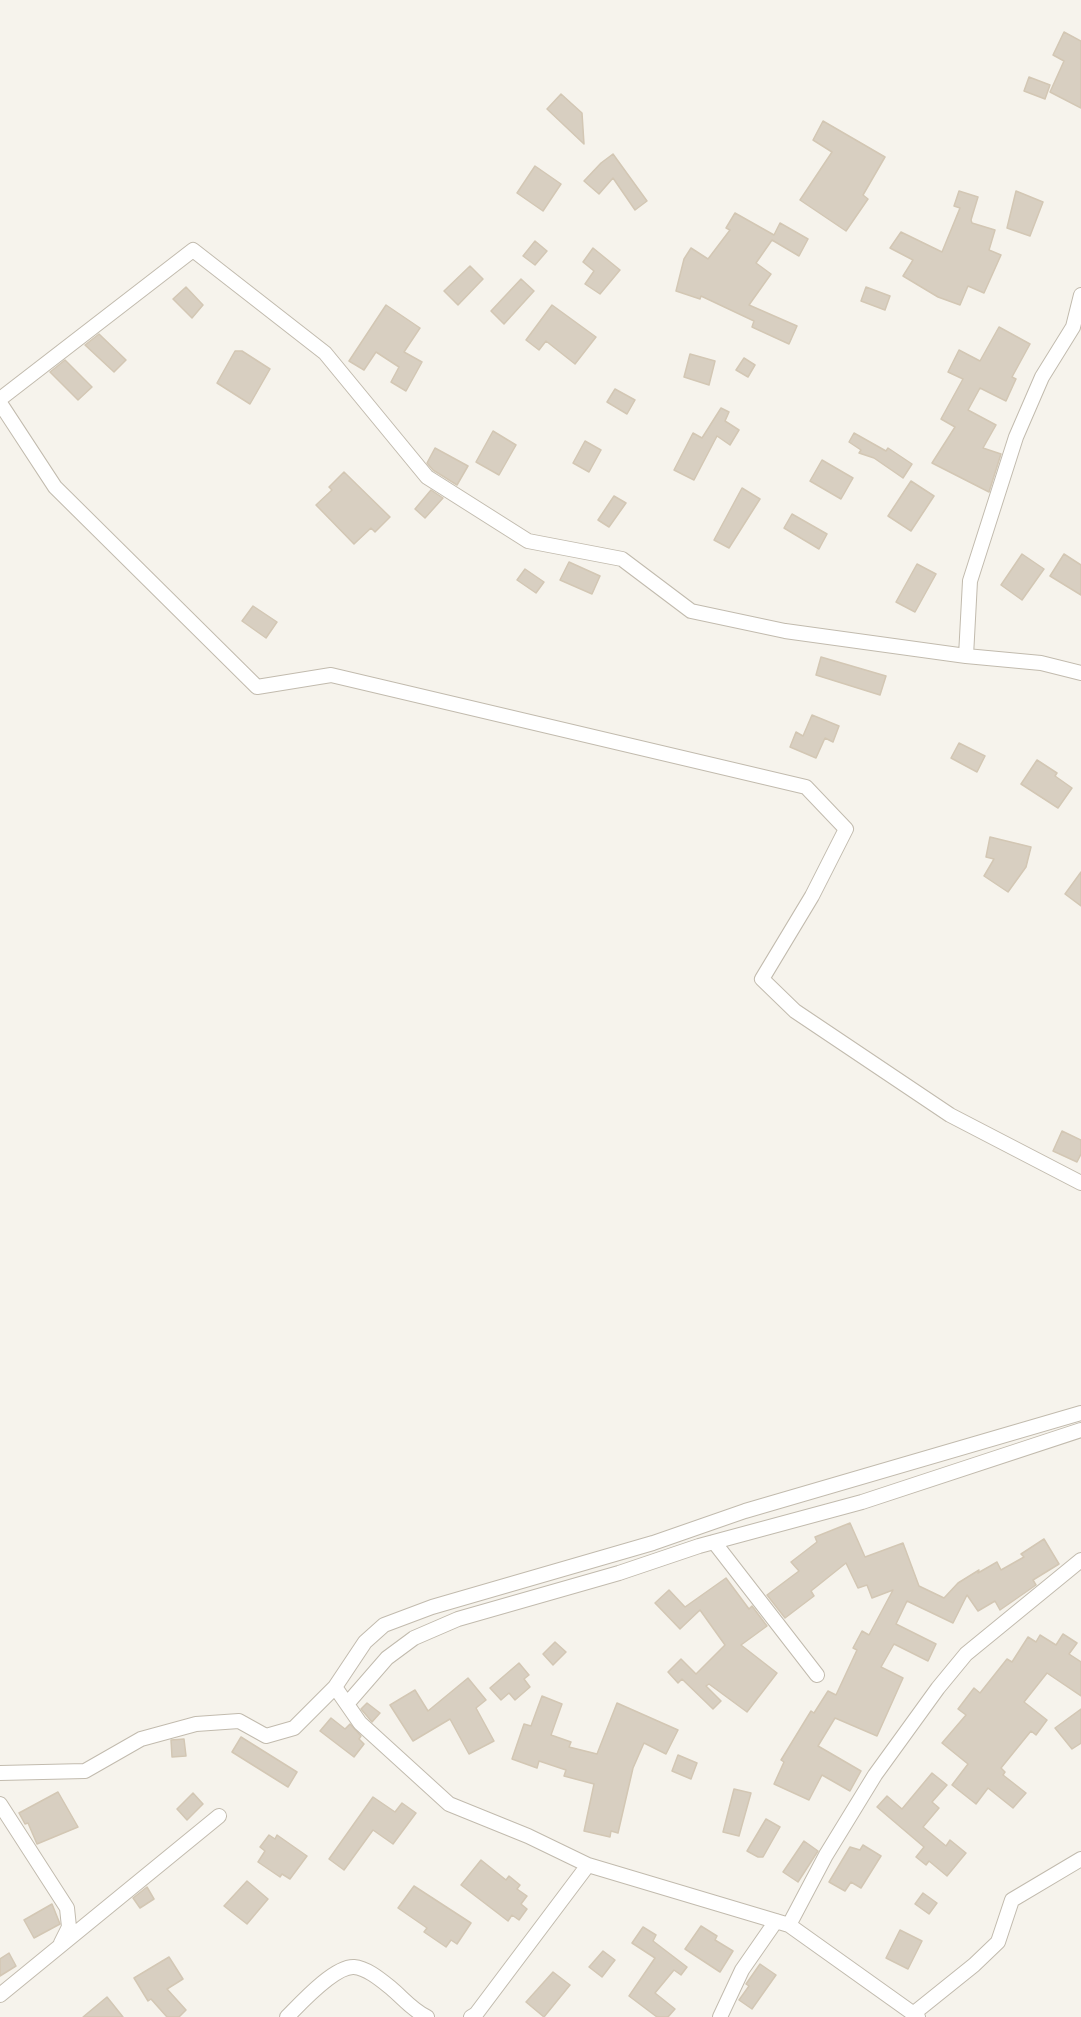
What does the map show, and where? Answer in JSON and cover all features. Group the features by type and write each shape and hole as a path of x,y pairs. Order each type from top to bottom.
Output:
{"street":[{"path":"1081,673 1041,663 966,656 785,631 691,611 622,560 528,541 427,477 325,353 193,250 0,401 55,487 257,687 331,675 806,787 846,829 812,896 762,979 795,1011 950,1115 1081,1183"},
{"path":"966,656 970,581 1005,470 1016,437 1042,377 1074,327 1081,295"},
{"path":"0,1773 85,1771 141,1739 196,1724 239,1722 266,1736 294,1728 335,1687 365,1642 384,1625 432,1607 653,1543 745,1510 1081,1413"},
{"path":"347,1704 387,1658 414,1638 458,1619 619,1573 714,1542 862,1502 1081,1430"},
{"path":"714,1542 817,1675"},
{"path":"720,2017 742,1970 783,1923 875,1775 938,1688 966,1654 1081,1560"},
{"path":"335,1687 360,1723 449,1804 528,1836 588,1865 783,1923 916,2016 998,1942 1012,1900 1081,1859"},
{"path":"0,1804 67,1908 69,1927 57,1950"},
{"path":"0,1995 219,1816"},
{"path":"471,2017 476,2014 588,1865"},
{"path":"287,2017 310,1994 338,1973 352,1967 383,1982 415,2011 427,2017"}],"building":[{"path":"1064,32 1081,41 1081,108 1050,92 1064,61 1053,55"},
{"path":"1029,77 1050,85 1045,99 1024,91"},
{"path":"561,94 582,113 584,144 547,109"},
{"path":"823,121 885,157 863,195 868,199 846,231 800,200 832,152 813,140"},
{"path":"613,154 647,201 635,210 613,178 599,194 584,181"},
{"path":"535,166 561,184 543,211 517,193"},
{"path":"959,191 978,197 972,223 995,230 989,250 1001,255 984,293 968,286 960,305 938,297 903,276 913,260 890,248 901,232 942,252 960,208 954,206"},
{"path":"1016,191 1043,202 1030,236 1007,228"},
{"path":"735,213 774,235 780,223 808,239 799,256 772,240 756,263 771,274 749,305 797,326 789,344 752,327 754,321 701,296 700,299 676,291 684,259 691,248 708,259 730,230 726,228"},
{"path":"535,241 547,251 535,265 523,256"},
{"path":"593,248 620,270 600,294 585,284 594,271 583,262"},
{"path":"470,266 483,279 458,305 444,291"},
{"path":"521,279 534,291 504,324 491,311"},
{"path":"186,287 203,305 192,318 173,299"},
{"path":"866,287 890,296 885,310 861,301"},
{"path":"386,305 420,328 404,352 422,362 406,391 391,382 399,367 376,352 364,370 349,361"},
{"path":"552,305 596,337 575,364 546,341 539,350 526,340"},
{"path":"999,327 1030,344 1012,377 1016,379 1006,401 980,388 968,410 996,425 983,448 1001,454 989,492 932,463 955,427 941,419 963,379 948,372 959,350 980,361"},
{"path":"99,334 126,360 114,372 85,345"},
{"path":"235,351 242,351 270,369 250,404 217,383"},
{"path":"690,354 715,361 709,385 684,377"},
{"path":"744,358 755,365 748,377 736,370"},
{"path":"65,360 92,387 78,400 50,372"},
{"path":"615,389 635,400 627,414 607,402"},
{"path":"721,408 729,412 725,421 739,430 730,445 717,436 694,480 674,470 693,433 702,438"},
{"path":"493,431 516,445 499,475 476,462"},
{"path":"854,433 886,451 888,448 912,464 903,478 874,458 859,453 861,450 849,442"},
{"path":"585,441 601,450 589,472 573,463"},
{"path":"435,448 468,466 457,485 433,470 427,463"},
{"path":"822,460 853,478 841,499 810,481"},
{"path":"344,472 390,517 375,532 371,528 354,544 316,505 332,490 329,487"},
{"path":"911,481 934,496 911,531 888,516"},
{"path":"742,488 760,499 729,548 714,540"},
{"path":"431,490 443,498 425,518 415,509"},
{"path":"614,496 626,503 609,527 598,520"},
{"path":"792,514 827,534 819,549 784,528"},
{"path":"1022,554 1044,569 1022,600 1001,585"},
{"path":"1064,554 1081,565 1081,595 1050,576"},
{"path":"569,562 600,576 592,594 560,580"},
{"path":"917,564 936,574 915,612 896,602"},
{"path":"525,569 544,582 536,593 517,580"},
{"path":"253,606 277,622 266,638 242,621"},
{"path":"821,657 886,676 880,695 816,675"},
{"path":"812,715 839,726 833,742 825,738 816,758 790,747 796,732 803,736"},
{"path":"959,743 985,756 977,772 951,758"},
{"path":"1037,760 1057,773 1055,776 1072,788 1058,808 1021,784"},
{"path":"990,837 1031,847 1026,867 1008,892 984,876 994,859 986,857"},
{"path":"1081,872 1081,906 1065,894"},
{"path":"1062,1131 1081,1140 1081,1154 1077,1162 1053,1151"},
{"path":"850,1523 865,1557 903,1543 919,1586 944,1598 958,1583 979,1570 978,1573 997,1562 1001,1570 1024,1557 1021,1554 1044,1539 1059,1564 1033,1580 1036,1585 1000,1610 995,1601 978,1611 967,1595 953,1623 907,1601 896,1624 936,1644 928,1661 894,1644 881,1667 903,1678 877,1736 835,1718 818,1746 861,1771 850,1791 822,1775 809,1800 774,1784 784,1762 781,1760 811,1711 814,1713 828,1691 836,1695 857,1650 853,1648 862,1631 869,1635 893,1590 872,1598 867,1585 858,1588 846,1563 811,1591 814,1596 785,1618 767,1595 799,1571 791,1562 817,1542 815,1537"},
{"path":"726,1578 749,1609 752,1606 767,1626 741,1645 777,1673 747,1712 709,1684 706,1686 721,1701 713,1709 682,1679 678,1683 668,1672 681,1659 696,1674 725,1645 700,1610 680,1629 655,1603 669,1590 685,1607"},
{"path":"1063,1634 1077,1643 1069,1654 1081,1662 1081,1696 1047,1673 1024,1702 1047,1720 1036,1735 1031,1731 1001,1768 1005,1772 1003,1775 1026,1793 1013,1808 988,1788 976,1804 952,1785 968,1764 942,1743 966,1715 958,1709 974,1688 980,1693 1007,1659 1012,1662 1028,1637 1036,1642 1040,1635 1056,1645"},
{"path":"555,1642 566,1652 553,1665 543,1654"},
{"path":"519,1663 529,1675 524,1679 530,1687 515,1700 509,1693 501,1700 490,1688"},
{"path":"468,1678 486,1700 476,1708 494,1741 469,1754 450,1719 413,1741 390,1705 415,1690 428,1711"},
{"path":"542,1696 562,1704 551,1735 571,1742 569,1747 597,1754 617,1703 678,1730 666,1754 644,1743 633,1768 618,1833 611,1831 610,1837 584,1831 594,1784 564,1776 566,1770 539,1761 537,1768 512,1759 524,1724 531,1726"},
{"path":"367,1703 380,1713 372,1722 361,1709"},
{"path":"1081,1709 1081,1743 1072,1749 1055,1728"},
{"path":"331,1718 345,1729 350,1724 361,1736 359,1739 364,1744 354,1757 320,1731"},
{"path":"241,1737 297,1772 288,1787 232,1752"},
{"path":"184,1739 186,1756 172,1757 171,1740"},
{"path":"678,1755 697,1763 691,1779 672,1771"},
{"path":"932,1773 947,1785 932,1802 939,1808 923,1827 946,1846 950,1840 966,1853 947,1876 929,1861 926,1865 916,1857 924,1847 877,1807 887,1796 902,1809"},
{"path":"734,1789 751,1793 739,1836 723,1832"},
{"path":"58,1792 78,1827 37,1844 28,1823 25,1824 19,1813"},
{"path":"193,1793 203,1804 187,1820 177,1809"},
{"path":"373,1797 395,1812 402,1803 416,1813 393,1844 373,1830 344,1870 329,1859"},
{"path":"766,1819 780,1827 763,1857 758,1857 747,1851"},
{"path":"269,1835 275,1839 277,1835 307,1856 290,1879 282,1874 280,1877 258,1862 265,1851 260,1847"},
{"path":"804,1841 818,1851 798,1882 783,1872"},
{"path":"863,1845 881,1856 861,1888 851,1882 845,1891 829,1882 850,1847 860,1850"},
{"path":"481,1860 506,1880 509,1876 520,1885 517,1889 527,1896 521,1904 527,1909 519,1920 512,1915 508,1921 461,1885"},
{"path":"247,1881 268,1899 247,1924 224,1906"},
{"path":"414,1886 471,1923 457,1944 451,1940 446,1947 424,1932 427,1928 398,1908"},
{"path":"147,1887 154,1899 140,1908 133,1898"},
{"path":"923,1893 937,1903 929,1914 915,1904"},
{"path":"52,1904 60,1924 34,1938 24,1920"},
{"path":"701,1926 717,1936 715,1940 733,1951 720,1972 685,1949"},
{"path":"643,1927 656,1935 653,1941 687,1967 681,1975 674,1970 655,1993 675,2009 668,2017 657,2017 629,1996 655,1958 632,1943"},
{"path":"900,1930 922,1941 908,1969 886,1958"},
{"path":"603,1951 615,1960 602,1977 589,1967"},
{"path":"9,1953 16,1966 0,1976 0,1959"},
{"path":"169,1957 183,1979 167,1989 186,2010 179,2017 167,2017 151,1999 148,2001 134,1978"},
{"path":"760,1964 776,1975 752,2009 739,2000 749,1986 746,1984"},
{"path":"553,1972 570,1985 544,2017 526,2002"},
{"path":"107,1997 123,2017 83,2017"}]}
